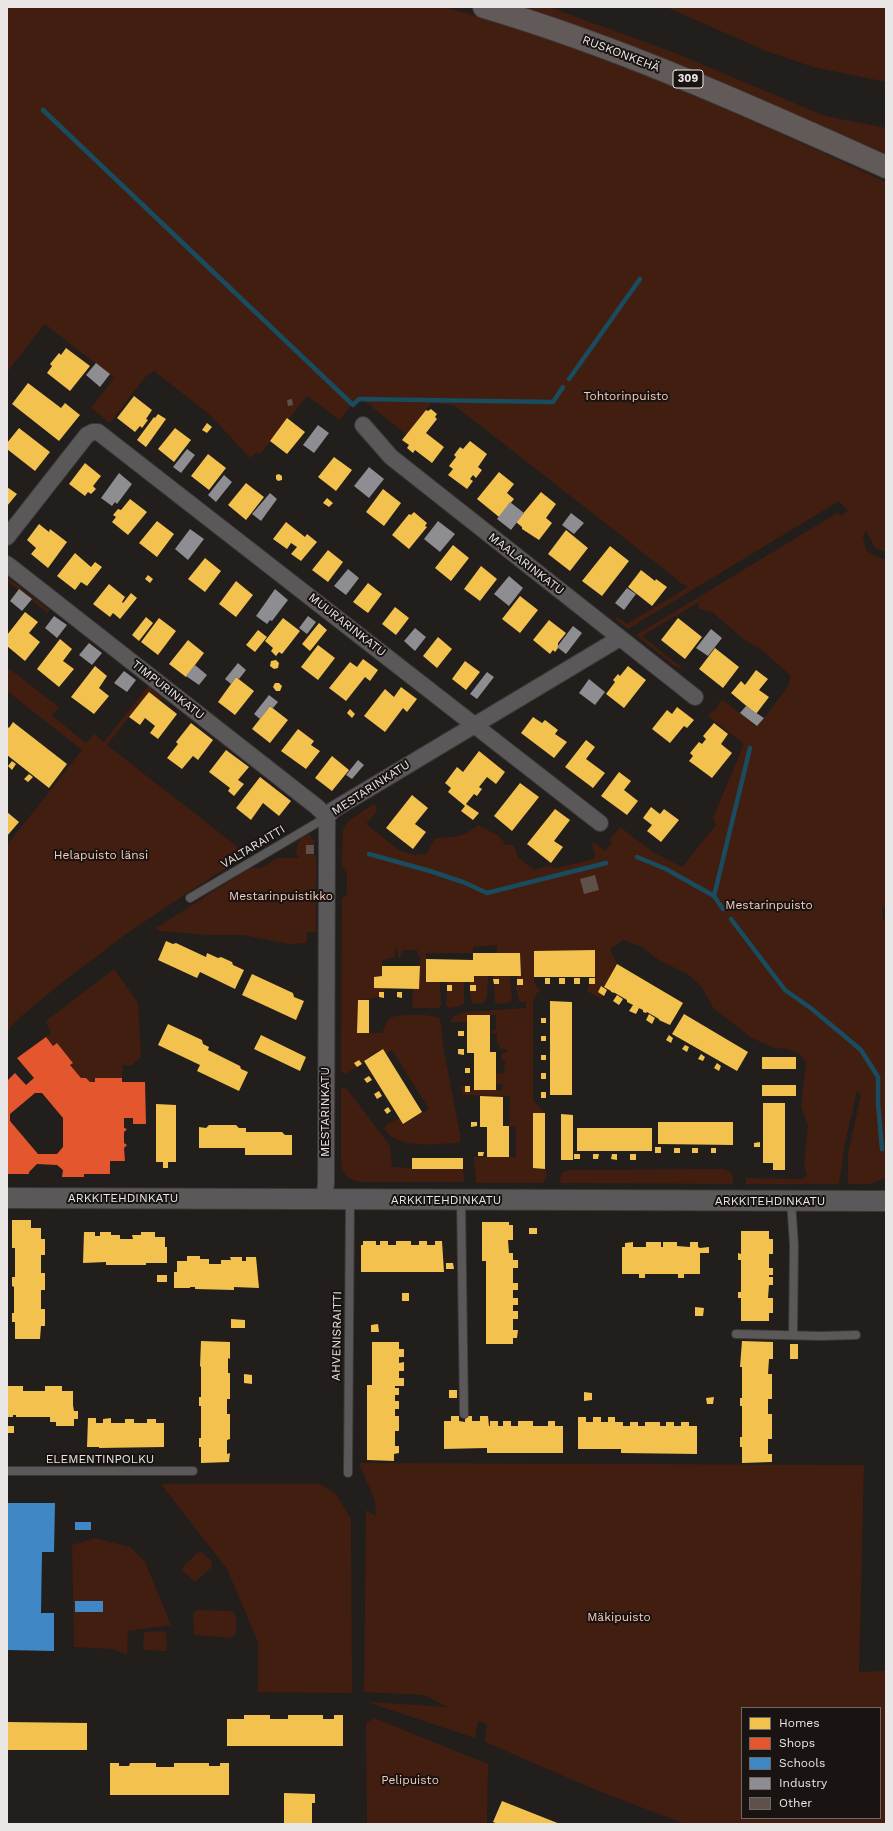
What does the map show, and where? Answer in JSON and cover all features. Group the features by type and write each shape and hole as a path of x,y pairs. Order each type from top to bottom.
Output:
{"main road":[{"name":"RUSKONKEHÄ","path":"484,7 559,31 692,81 886,167"}],"street":[{"name":"MAALARINKATU","path":"363,424 391,457 695,697"},
{"name":"MUURARINKATU","path":"7,537 84,438 93,432 103,435 600,823"},
{"name":"TIMPURINKATU","path":"7,564 317,807 327,817"},
{"name":"MESTARINKATU","path":"324,1198 326,1184 327,817 333,810 620,638"},
{"name":"ARKKITEHDINKATU","path":"7,1198 886,1201"}],"lane":[{"name":"VALTARAITTI","path":"190,898 327,817"},
{"name":"AHVENISRAITTI","path":"348,1473 350,1199"},
{"path":"461,1200 464,1414"},
{"path":"792,1201 794,1252 793,1335"},
{"path":"736,1334 821,1336 856,1335"},
{"name":"ELEMENTINPOLKU","path":"7,1471 193,1471"}],"green space":[{"path":"7,7 443,7 518,29 574,48 630,70 740,116 886,182 886,552 876,549 866,531 863,537 866,550 877,557 886,560 886,906 882,908 883,919 886,922 886,1178 869,1184 848,1184 848,1154 861,1094 857,1091 845,1143 839,1184 746,1184 746,1178 803,1179 807,1175 804,1163 808,1125 801,1107 806,1062 799,1054 789,1049 774,1048 752,1038 714,1009 701,986 686,973 660,961 642,947 623,940 610,949 617,964 604,987 607,989 601,986 598,992 603,995 601,999 587,991 589,984 595,984 595,978 589,978 595,976 595,951 534,951 534,982 541,990 537,993 533,1001 533,1100 545,1113 533,1113 533,1168 546,1169 546,1178 543,1183 476,1183 474,1157 516,1157 516,1127 509,1126 510,1096 463,1095 461,1086 465,1086 465,1092 474,1090 502,1090 503,1084 496,1084 496,1073 504,1074 505,1061 501,1059 502,1053 507,1052 507,1049 501,1049 497,1042 497,1033 492,1033 492,1030 496,1030 496,1015 468,1015 467,1022 450,1022 454,1016 465,1012 526,1008 526,1002 519,1002 516,986 522,985 523,979 517,979 517,976 521,975 520,953 497,953 497,945 473,947 473,953 426,953 426,982 440,982 441,1006 438,1008 416,1008 412,1007 413,989 419,988 420,956 418,956 417,950 402,950 400,959 398,957 397,948 395,948 395,957 382,960 382,976 374,977 374,988 385,988 384,995 384,992 379,992 379,997 358,1000 357,1033 382,1033 389,1018 393,1017 423,1015 440,1019 444,1051 461,1139 459,1143 409,1143 391,1136 384,1129 387,1124 400,1118 404,1124 429,1109 392,1050 386,1054 382,1049 364,1060 365,1062 362,1064 359,1060 355,1063 357,1067 346,1074 341,1072 342,898 347,895 347,873 342,867 343,830 348,821 375,803 377,811 366,824 399,850 415,855 427,853 435,838 463,835 478,825 499,836 506,845 514,845 518,857 534,870 549,866 557,868 594,859 595,854 592,845 594,842 605,851 612,843 610,839 620,827 654,853 682,867 716,825 713,818 744,744 708,716 712,711 715,711 720,701 723,700 757,727 788,687 791,676 763,651 742,638 712,612 699,609 699,602 642,636 682,668 681,669 673,665 636,635 837,513 841,516 848,511 839,501 628,629 616,620 617,617 627,624 688,587 679,582 454,405 431,403 407,435 363,400 355,400 340,420 307,396 260,454 257,452 250,458 210,415 154,371 146,376 110,423 91,408 114,378 45,324 7,372"},
{"path":"520,7 549,7 675,53 825,116 886,128 886,154 696,71 611,38"},
{"path":"666,7 886,7 886,82 813,67 766,51"},
{"path":"7,577 49,610 48,613 7,581"},
{"name":"Helapuisto länsi","path":"7,667 59,707 51,715 86,743 94,734 104,742 148,686 162,698 160,700 149,692 107,745 248,855 207,880 126,934 64,981 18,1019 7,1032 7,845 82,750 7,691"},
{"name":"Mestarinpuistikko","path":"310,834 311,839 315,840 315,845 306,845 306,854 316,855 316,932 307,932 307,943 289,944 244,935 208,935 159,931 156,928 250,868 261,868 277,858 299,858 296,853 298,843 303,837"},
{"path":"114,969 138,1003 141,1057 132,1065 123,1065 122,1078 96,1078 95,1082 90,1082 86,1078 81,1078 70,1065 73,1062 57,1043 53,1046 46,1037 51,1033 46,1021"},
{"path":"474,976 488,976 487,997 484,1003 472,1004 470,991 476,991 470,985 470,982 474,982"},
{"path":"493,976 510,976 512,998 510,1002 499,1004 495,1003 494,984 499,984 499,979 493,979"},
{"path":"447,982 464,982 464,1003 461,1006 449,1008 446,1006 447,991 452,991 452,986 447,985"},
{"path":"341,1088 347,1089 390,1146 392,1167 413,1169 463,1169 464,1182 364,1182 355,1181 345,1175 341,1163"},
{"path":"723,1169 731,1174 733,1184 560,1183 561,1173 569,1170"},
{"name":"Mäkipuisto","path":"359,1463 864,1465 859,1672 886,1671 886,1824 685,1824 596,1790 485,1742 487,1725 478,1721 475,1738 367,1702 448,1707 424,1695 364,1692 366,1510 376,1516 375,1501"},
{"path":"161,1484 320,1484 336,1494 351,1519 352,1693 258,1692 258,1642 227,1569"},
{"path":"95,1538 130,1547 145,1562 171,1625 128,1631 127,1654 112,1649 74,1647 72,1545"},
{"path":"202,1552 212,1562 212,1567 195,1582 184,1572 182,1568 197,1553"},
{"path":"197,1610 232,1611 236,1616 236,1634 230,1638 194,1635 193,1614"},
{"path":"166,1631 167,1651 143,1650 144,1632"},
{"name":"Pelipuisto","path":"374,1718 488,1764 487,1824 367,1824 366,1723"}],"building: Homes":[{"path":"66,348 90,366 70,391 47,373 52,366 50,364 59,353 61,355"},
{"path":"28,383 61,408 65,403 80,415 59,441 12,404"},
{"path":"134,396 152,410 146,419 148,420 142,428 140,426 135,432 117,418"},
{"path":"431,409 437,414 435,417 437,419 426,433 444,447 432,463 415,450 413,453 407,448 409,445 402,440 426,410 428,411"},
{"path":"158,414 166,419 146,447 137,440 154,417 155,418"},
{"path":"287,418 305,432 287,454 270,441"},
{"path":"207,423 212,427 207,433 202,430"},
{"path":"19,428 50,452 35,471 7,449 7,443"},
{"path":"175,428 191,440 174,462 158,449"},
{"path":"470,441 487,454 478,467 482,470 476,478 473,475 470,479 473,481 467,489 448,475 453,469 449,466 456,457 454,455 460,447 463,449"},
{"path":"208,454 226,468 209,490 191,476"},
{"path":"334,457 352,470 336,491 318,477"},
{"path":"85,463 101,476 93,486 96,489 91,494 88,492 85,496 69,484"},
{"path":"499,472 514,484 507,493 514,499 499,517 477,499"},
{"path":"279,474 282,476 282,480 278,481 276,479 276,475"},
{"path":"246,483 264,497 246,520 228,505"},
{"path":"7,487 17,494 7,506"},
{"path":"383,489 401,503 384,526 366,512"},
{"path":"541,492 556,504 546,518 552,523 539,540 522,529 522,527 516,522"},
{"path":"327,498 333,503 329,507 323,503"},
{"path":"130,499 147,512 128,535 112,522 116,517 113,515 118,509 121,510"},
{"path":"414,512 427,523 425,526 427,527 409,549 392,535 409,514 411,515"},
{"path":"157,521 174,534 157,557 139,543"},
{"path":"286,522 305,537 307,534 317,542 301,561 291,554 297,547 291,543 287,549 273,539"},
{"path":"39,524 49,532 50,529 67,542 48,568 31,554 36,548 27,540"},
{"path":"566,530 588,548 570,571 548,554"},
{"path":"453,545 469,558 451,581 435,568"},
{"path":"610,546 629,561 602,596 582,581"},
{"path":"328,550 343,562 328,582 312,570"},
{"path":"75,553 91,567 95,562 102,567 87,586 81,582 75,590 57,576"},
{"path":"205,558 221,571 205,592 188,579"},
{"path":"481,566 497,579 480,601 464,589"},
{"path":"641,570 655,581 656,579 667,587 652,606 628,587"},
{"path":"148,575 153,579 150,583 145,579"},
{"path":"236,581 253,595 236,617 219,604"},
{"path":"368,583 382,594 368,613 353,602"},
{"path":"109,584 125,597 122,602 123,603 131,593 137,598 120,619 113,613 110,617 93,604"},
{"path":"520,596 538,610 520,633 502,619"},
{"path":"395,607 409,618 396,635 382,624"},
{"path":"25,612 38,622 29,633 40,642 25,661 7,646 7,635"},
{"path":"146,617 153,623 139,641 132,635"},
{"path":"159,618 176,631 158,655 141,642"},
{"path":"283,618 300,631 282,654 279,652 276,656 271,651 273,648 265,641"},
{"path":"678,618 702,637 685,659 661,640"},
{"path":"549,620 566,633 558,643 558,648 555,652 553,650 550,654 533,640"},
{"path":"319,623 327,630 310,651 302,644"},
{"path":"258,630 267,637 255,652 246,645"},
{"path":"438,637 452,649 437,668 423,656"},
{"path":"60,639 72,649 63,661 74,669 59,687 37,669"},
{"path":"188,640 204,653 186,677 169,664"},
{"path":"318,645 335,658 318,680 301,667"},
{"path":"715,648 739,667 723,688 699,669"},
{"path":"363,659 378,670 370,681 365,677 346,701 329,688 350,662 357,667"},
{"path":"276,660 279,663 278,668 274,669 270,666 271,661"},
{"path":"465,661 480,672 466,690 452,679"},
{"path":"95,666 107,676 99,688 109,696 94,714 71,697"},
{"path":"628,666 646,680 624,708 606,694 615,682 613,680 618,674 620,676"},
{"path":"756,670 768,679 759,690 769,697 756,714 731,693 741,681 745,685"},
{"path":"236,677 254,691 235,715 218,702"},
{"path":"275,683 279,683 282,686 280,691 276,691 273,687"},
{"path":"401,687 417,699 407,712 403,708 385,732 364,716 385,689 394,697"},
{"path":"149,692 177,714 158,739 150,733 155,726 145,718 140,725 129,717"},
{"path":"270,706 288,720 270,743 252,729"},
{"path":"677,707 694,720 687,728 684,726 670,743 652,729 667,710 672,714"},
{"path":"350,709 355,714 352,718 347,713"},
{"path":"533,717 542,723 545,720 558,730 555,734 567,742 554,758 521,733"},
{"path":"13,722 67,764 49,788 7,755 7,726 9,728"},
{"path":"191,723 213,740 198,760 193,756 182,769 167,758 178,744 176,742"},
{"path":"714,723 728,734 721,744 732,753 712,778 689,761 693,756 690,753 699,742 702,744 706,739 703,736"},
{"path":"298,729 314,741 311,745 320,751 306,769 281,751"},
{"path":"586,740 595,747 586,759 605,773 593,788 565,767"},
{"path":"226,750 249,767 238,780 244,784 234,796 228,791 230,788 209,772"},
{"path":"479,751 505,772 496,784 487,777 479,787 482,789 477,796 474,794 466,804 479,813 473,820 461,811 465,806 448,792 451,788 445,783 457,767 463,772"},
{"path":"332,756 349,770 332,791 315,778"},
{"path":"12,761 16,764 12,770 8,766"},
{"path":"619,772 631,781 624,790 638,801 627,815 601,796"},
{"path":"29,774 33,777 28,782 24,779"},
{"path":"260,777 291,801 279,816 263,803 251,820 236,808"},
{"path":"520,783 539,797 512,831 494,816"},
{"path":"412,795 428,808 415,824 426,832 413,849 386,828"},
{"path":"651,807 660,814 664,809 679,820 661,842 647,831 652,825 643,818"},
{"path":"555,809 570,820 554,841 563,847 551,863 527,844"},
{"path":"7,812 19,822 7,836"},
{"path":"166,941 173,944 176,943 206,957 207,953 218,958 221,957 244,970 235,989 200,972 197,978 158,960"},
{"path":"595,950 595,977 534,977 534,951"},
{"path":"473,953 520,953 521,976 474,976 474,982 426,982 426,959 473,960"},
{"path":"617,964 683,1003 670,1025 647,1012 643,1012 643,1010 627,1002 627,1000 604,987"},
{"path":"382,966 420,966 419,989 374,988 374,977 382,976"},
{"path":"252,974 293,993 294,997 304,1001 296,1020 242,995"},
{"path":"545,978 550,978 550,984 545,984"},
{"path":"559,978 565,978 565,984 559,984"},
{"path":"574,978 580,978 580,984 574,984"},
{"path":"589,978 595,978 595,984 589,984"},
{"path":"493,979 499,979 499,984 494,984"},
{"path":"517,979 523,979 523,985 517,985"},
{"path":"447,985 452,985 452,991 447,991"},
{"path":"470,985 476,985 476,991 470,991"},
{"path":"601,986 607,990 604,996 598,992"},
{"path":"379,992 384,992 384,998 379,997"},
{"path":"397,992 402,992 402,998 397,997"},
{"path":"617,995 623,999 619,1005 613,1001"},
{"path":"358,1000 369,1000 369,1033 357,1033"},
{"path":"550,1001 572,1002 572,1095 550,1095"},
{"path":"633,1005 639,1008 636,1014 629,1011"},
{"path":"649,1014 655,1018 652,1024 646,1020"},
{"path":"684,1014 748,1052 737,1071 672,1034"},
{"path":"467,1015 490,1015 490,1052 496,1052 496,1090 474,1090 474,1053 467,1053"},
{"path":"541,1018 546,1018 546,1023 541,1023"},
{"path":"168,1024 202,1040 203,1044 209,1047 208,1050 240,1066 241,1069 248,1072 239,1091 197,1071 200,1065 158,1045"},
{"path":"458,1031 464,1031 464,1036 458,1036"},
{"path":"261,1035 306,1057 300,1071 254,1049"},
{"path":"669,1035 673,1038 671,1043 666,1040"},
{"path":"541,1036 546,1036 546,1041 541,1041"},
{"path":"685,1045 689,1047 687,1052 682,1049"},
{"path":"383,1049 422,1112 403,1124 364,1061"},
{"path":"458,1049 464,1049 464,1055 458,1054"},
{"path":"701,1054 705,1057 703,1061 698,1059"},
{"path":"541,1055 546,1055 546,1060 541,1060"},
{"path":"762,1057 796,1057 796,1069 762,1069"},
{"path":"359,1060 362,1064 357,1067 354,1063"},
{"path":"717,1063 721,1066 719,1071 714,1068"},
{"path":"465,1068 470,1068 470,1073 465,1073"},
{"path":"541,1073 546,1073 546,1079 541,1079"},
{"path":"369,1076 372,1080 367,1083 364,1079"},
{"path":"762,1085 796,1085 796,1096 762,1096"},
{"path":"465,1086 470,1086 470,1092 465,1092"},
{"path":"379,1091 382,1096 377,1099 374,1094"},
{"path":"541,1092 546,1092 546,1098 541,1098"},
{"path":"480,1096 503,1097 503,1126 509,1126 509,1157 487,1157 487,1127 480,1127"},
{"path":"763,1103 785,1103 785,1170 773,1170 773,1163 763,1163"},
{"path":"156,1104 176,1105 176,1162 168,1162 168,1168 163,1168 163,1162 156,1162"},
{"path":"388,1107 391,1111 387,1114 384,1110"},
{"path":"533,1113 545,1113 545,1169 533,1168"},
{"path":"561,1114 573,1115 573,1160 561,1160"},
{"path":"471,1122 477,1122 477,1126 471,1127"},
{"path":"658,1122 733,1122 733,1145 658,1144"},
{"path":"209,1125 236,1125 239,1128 246,1128 246,1132 282,1132 285,1135 292,1135 292,1155 245,1155 245,1148 199,1148 199,1127 206,1128"},
{"path":"577,1128 652,1128 652,1151 577,1151"},
{"path":"760,1142 760,1147 754,1147 754,1143"},
{"path":"655,1147 661,1147 661,1153 655,1153"},
{"path":"674,1148 680,1148 680,1153 674,1153"},
{"path":"692,1148 698,1148 698,1153 692,1153"},
{"path":"711,1148 716,1148 716,1153 711,1153"},
{"path":"478,1152 484,1152 483,1156 478,1156"},
{"path":"574,1154 580,1154 580,1159 574,1159"},
{"path":"593,1154 599,1154 598,1159 593,1159"},
{"path":"612,1154 617,1154 617,1160 611,1159"},
{"path":"630,1154 636,1154 636,1160 630,1160"},
{"path":"412,1158 463,1158 463,1169 412,1169"},
{"path":"12,1220 31,1220 31,1228 41,1228 41,1239 45,1239 45,1255 41,1255 41,1273 45,1273 45,1290 41,1290 41,1309 45,1309 45,1326 41,1326 40,1339 15,1339 15,1322 12,1322 12,1313 14,1313 14,1287 12,1286 12,1277 15,1277 15,1248 12,1248"},
{"path":"482,1222 509,1222 509,1225 513,1225 513,1240 508,1240 509,1253 513,1253 513,1260 518,1260 518,1268 513,1268 513,1283 518,1283 518,1290 513,1290 513,1298 518,1298 518,1305 513,1305 513,1311 518,1311 518,1319 513,1319 513,1330 518,1330 517,1338 513,1338 513,1344 486,1344 486,1261 482,1261"},
{"path":"529,1228 537,1228 537,1234 529,1234"},
{"path":"741,1231 769,1231 769,1239 773,1239 773,1254 769,1254 769,1268 773,1268 773,1275 769,1275 769,1277 773,1277 773,1285 769,1285 768,1298 773,1298 773,1313 769,1313 769,1321 741,1321 741,1298 738,1298 738,1292 741,1292 741,1260 738,1260 738,1253 741,1254"},
{"path":"84,1232 95,1232 95,1236 100,1236 100,1232 111,1232 111,1235 120,1235 120,1239 133,1239 132,1235 141,1235 141,1232 155,1232 155,1237 165,1237 165,1247 167,1247 167,1263 146,1263 146,1265 106,1265 106,1262 83,1263"},
{"path":"363,1241 376,1241 376,1245 380,1245 380,1241 388,1241 388,1245 396,1245 396,1241 411,1241 411,1245 419,1245 419,1241 427,1241 427,1245 435,1245 435,1241 442,1241 444,1272 361,1272 361,1245 363,1245"},
{"path":"633,1242 633,1247 646,1247 646,1242 661,1242 661,1247 663,1247 663,1242 677,1242 677,1246 690,1247 690,1242 698,1242 698,1247 700,1248 709,1247 709,1253 700,1253 700,1274 684,1274 684,1278 678,1278 678,1274 645,1274 645,1278 639,1278 639,1274 622,1274 622,1247 625,1247 625,1243"},
{"path":"187,1256 200,1256 200,1259 209,1259 209,1264 221,1264 221,1260 231,1260 230,1257 242,1257 242,1261 246,1261 246,1257 256,1257 259,1288 234,1287 234,1290 195,1289 195,1287 174,1288 174,1272 177,1272 177,1261 187,1261"},
{"path":"446,1263 453,1263 454,1269 446,1269"},
{"path":"157,1275 167,1275 167,1282 157,1282"},
{"path":"402,1293 409,1293 409,1301 402,1301"},
{"path":"695,1307 704,1308 703,1316 695,1316"},
{"path":"231,1319 245,1320 245,1328 231,1328"},
{"path":"378,1324 379,1332 371,1332 371,1325"},
{"path":"201,1341 230,1342 228,1373 230,1373 230,1399 227,1399 227,1414 230,1414 230,1439 227,1440 227,1454 230,1453 229,1462 201,1463 201,1447 199,1447 199,1438 201,1438 201,1406 199,1406 199,1397 201,1397"},
{"path":"742,1341 773,1342 773,1359 769,1359 768,1374 772,1374 772,1399 768,1399 768,1414 772,1414 772,1439 768,1439 768,1454 772,1454 772,1462 742,1463 742,1447 740,1447 740,1437 742,1437 742,1406 740,1406 740,1398 742,1398 742,1367 740,1367"},
{"path":"372,1342 399,1342 399,1349 404,1349 404,1357 399,1357 399,1363 404,1362 404,1371 399,1371 399,1378 404,1378 404,1386 395,1386 395,1388 399,1388 399,1395 395,1395 395,1401 399,1401 399,1409 395,1409 395,1416 399,1416 399,1431 395,1431 395,1446 399,1446 399,1453 394,1454 394,1461 367,1460 367,1385 372,1385"},
{"path":"790,1344 798,1344 798,1359 790,1359"},
{"path":"244,1374 252,1375 252,1384 244,1383"},
{"path":"7,1386 23,1386 23,1391 45,1391 45,1386 62,1386 62,1391 73,1391 74,1411 78,1411 78,1419 74,1419 74,1426 56,1426 56,1422 50,1422 50,1417 16,1417 16,1415 13,1415 13,1417 7,1417"},
{"path":"449,1390 457,1390 457,1398 449,1398"},
{"path":"584,1392 592,1393 592,1400 584,1401"},
{"path":"714,1397 713,1404 707,1404 706,1398"},
{"path":"451,1416 459,1416 459,1421 465,1422 465,1416 472,1416 472,1421 480,1421 480,1416 488,1416 489,1426 490,1421 498,1421 498,1426 503,1426 503,1421 511,1421 511,1426 518,1426 518,1421 533,1421 533,1426 548,1426 548,1421 555,1421 555,1426 563,1426 563,1453 487,1453 487,1448 444,1449 444,1421 451,1421"},
{"path":"578,1417 586,1417 586,1422 593,1422 593,1417 601,1417 601,1422 608,1422 608,1417 615,1417 615,1422 623,1422 623,1426 630,1426 630,1422 638,1422 638,1426 645,1426 645,1422 660,1422 660,1426 666,1426 666,1422 674,1422 674,1426 681,1426 681,1422 689,1422 689,1426 697,1426 697,1454 621,1453 621,1449 578,1449"},
{"path":"88,1418 96,1418 96,1423 103,1423 103,1419 111,1418 111,1423 125,1423 125,1419 134,1419 134,1423 147,1423 147,1419 156,1419 156,1423 164,1423 164,1447 87,1447"},
{"path":"7,1426 14,1426 14,1433 7,1433"},
{"path":"244,1715 270,1715 270,1719 288,1719 288,1715 323,1715 323,1719 334,1719 334,1715 343,1715 343,1746 227,1746 227,1719 244,1719"},
{"path":"7,1722 87,1723 87,1750 7,1750"},
{"path":"110,1763 119,1763 119,1766 129,1766 130,1763 156,1763 156,1767 174,1767 174,1763 209,1763 209,1766 220,1766 220,1763 229,1763 229,1795 110,1795"},
{"path":"284,1793 315,1794 315,1803 312,1803 312,1824 284,1824"},
{"path":"502,1801 560,1824 498,1824 493,1822"}],"building: Shops":[{"path":"46,1037 53,1046 57,1043 73,1063 70,1065 81,1078 86,1078 90,1082 95,1082 95,1078 122,1078 122,1082 145,1082 146,1124 133,1124 133,1118 124,1118 124,1128 127,1129 124,1132 124,1143 127,1145 124,1148 125,1161 110,1161 110,1174 84,1174 84,1177 62,1177 63,1170 57,1165 37,1164 29,1172 29,1174 7,1174 7,1081 15,1073 26,1085 34,1078 17,1058","holes":["35,1093 42,1093 63,1118 63,1147 57,1154 38,1154 10,1121 10,1114"]}],"building: Schools":[{"path":"7,1503 55,1503 54,1552 42,1552 41,1613 54,1613 54,1651 7,1650"},
{"path":"75,1522 91,1522 91,1530 75,1530"},
{"path":"75,1601 103,1601 103,1612 75,1612"}],"building: Industry":[{"path":"96,363 110,374 100,387 86,375"},
{"path":"318,425 329,433 314,453 303,445"},
{"path":"187,449 195,455 181,473 173,467"},
{"path":"369,467 384,479 369,498 354,486"},
{"path":"119,473 132,484 117,504 115,502 112,506 101,498"},
{"path":"224,475 232,482 216,502 208,495"},
{"path":"270,493 277,499 261,521 252,514"},
{"path":"510,502 524,513 511,530 497,519"},
{"path":"571,513 584,523 574,534 562,525"},
{"path":"438,521 455,534 440,552 424,539"},
{"path":"190,529 204,539 188,560 175,549"},
{"path":"348,569 359,578 346,595 334,586"},
{"path":"509,576 523,588 509,606 494,594"},
{"path":"627,588 636,594 624,610 615,603"},
{"path":"19,589 32,599 22,611 10,601"},
{"path":"275,589 288,600 272,621 270,620 267,624 256,616"},
{"path":"54,616 67,625 57,638 45,628"},
{"path":"308,616 316,622 307,634 299,628"},
{"path":"573,626 582,633 566,654 557,647"},
{"path":"415,628 426,637 415,651 404,641"},
{"path":"711,629 722,638 708,656 696,648"},
{"path":"89,643 102,653 92,665 79,655"},
{"path":"238,663 246,670 239,679 236,677 231,684 225,679"},
{"path":"195,665 207,675 199,685 186,676"},
{"path":"124,671 136,680 127,692 114,683"},
{"path":"487,672 494,677 477,699 470,694"},
{"path":"589,679 605,692 595,705 579,693"},
{"path":"269,695 278,702 273,708 270,706 260,719 254,714"},
{"path":"746,706 764,718 757,726 740,713"},
{"path":"358,760 364,765 352,779 346,775"}],"building: Other":[{"path":"292,399 293,405 288,406 287,400"},
{"path":"306,845 314,845 314,854 306,854"},
{"path":"595,875 599,890 584,894 580,879"}],"waterway":[{"path":"43,110 353,405 359,399 553,402 563,387"},
{"path":"569,379 640,279"},
{"path":"723,909 714,896 750,748"},
{"path":"369,854 430,871 463,882 487,893 606,863"},
{"path":"637,857 666,869 714,896"},
{"path":"731,919 785,990 812,1009 861,1050 878,1077 878,1103 882,1149"}],"park label":[{"name":"Tohtorinpuisto","path":"626,396"},
{"name":"Mestarinpuisto","path":"769,905"}]}
